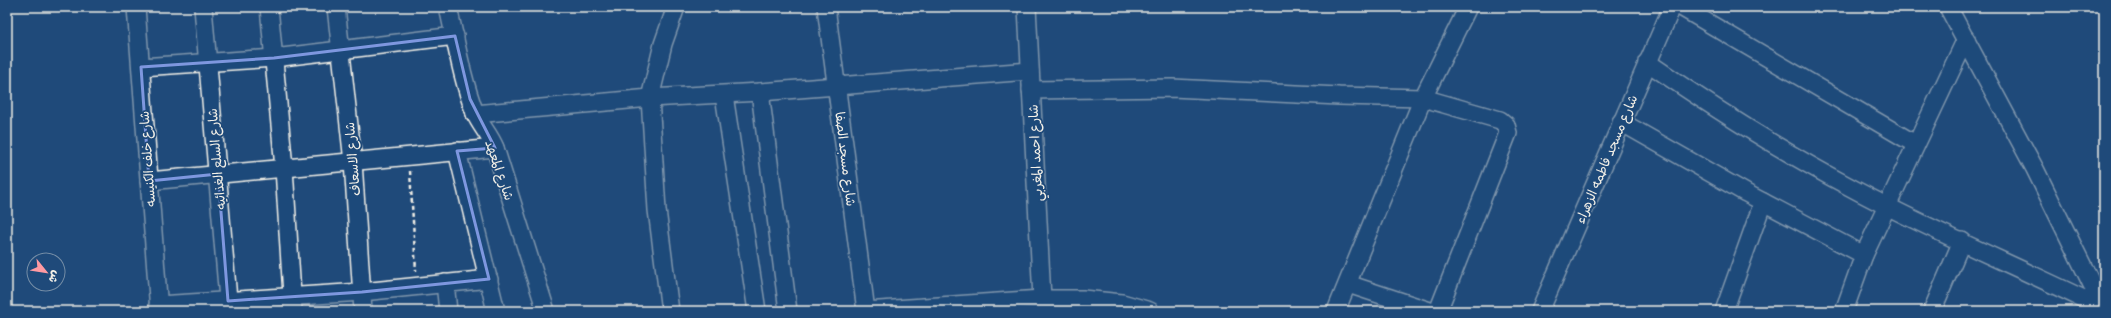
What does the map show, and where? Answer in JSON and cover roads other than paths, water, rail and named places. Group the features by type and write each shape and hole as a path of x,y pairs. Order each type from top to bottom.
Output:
{"street":[{"name":"شارع خلف الكنيسه","path":"136,7 159,308"},
{"name":"شارع السلع الغذائيه","path":"203,7 229,306"},
{"path":"269,7 284,168 293,304"},
{"name":"شارع الاسعاف","path":"336,7 352,162 363,311"},
{"name":"شارع المعهد","path":"448,7 475,114 495,148 546,311"},
{"path":"670,311 656,210 650,98 663,44 676,7"},
{"name":"شارع مسجد الصفا","path":"826,7 866,311"},
{"name":"شارع احمد المغربي","path":"1027,7 1042,299"},
{"path":"1336,311 1423,98 1468,7"},
{"name":"شارع مسجد فاطمه الزهراء","path":"1540,311 1672,7"},
{"path":"1681,7 1915,144"},
{"path":"1948,7 2035,169 2104,309"},
{"path":"141,67 274,58 455,36"},
{"path":"1844,311 1864,256 1915,144 1966,39"},
{"path":"1647,62 1693,94 1760,136 1848,186 2104,309"},
{"path":"475,114 650,98 760,92 1030,70"},
{"path":"1031,90 1172,88 1339,96 1423,98 1500,120 1506,125 1508,133 1438,311"},
{"path":"760,92 788,311"},
{"path":"724,94 757,311"},
{"path":"1621,122 1763,202 1864,256"},
{"path":"149,181 495,148"},
{"path":"457,151 496,311"},
{"path":"1724,311 1763,202"},
{"path":"1932,311 1962,241"},
{"path":"159,308 293,304 362,292 489,279"},
{"path":"445,283 448,311"},
{"path":"1348,284 1430,311"},
{"path":"866,311 1042,299 1083,299 1150,311"}]}
